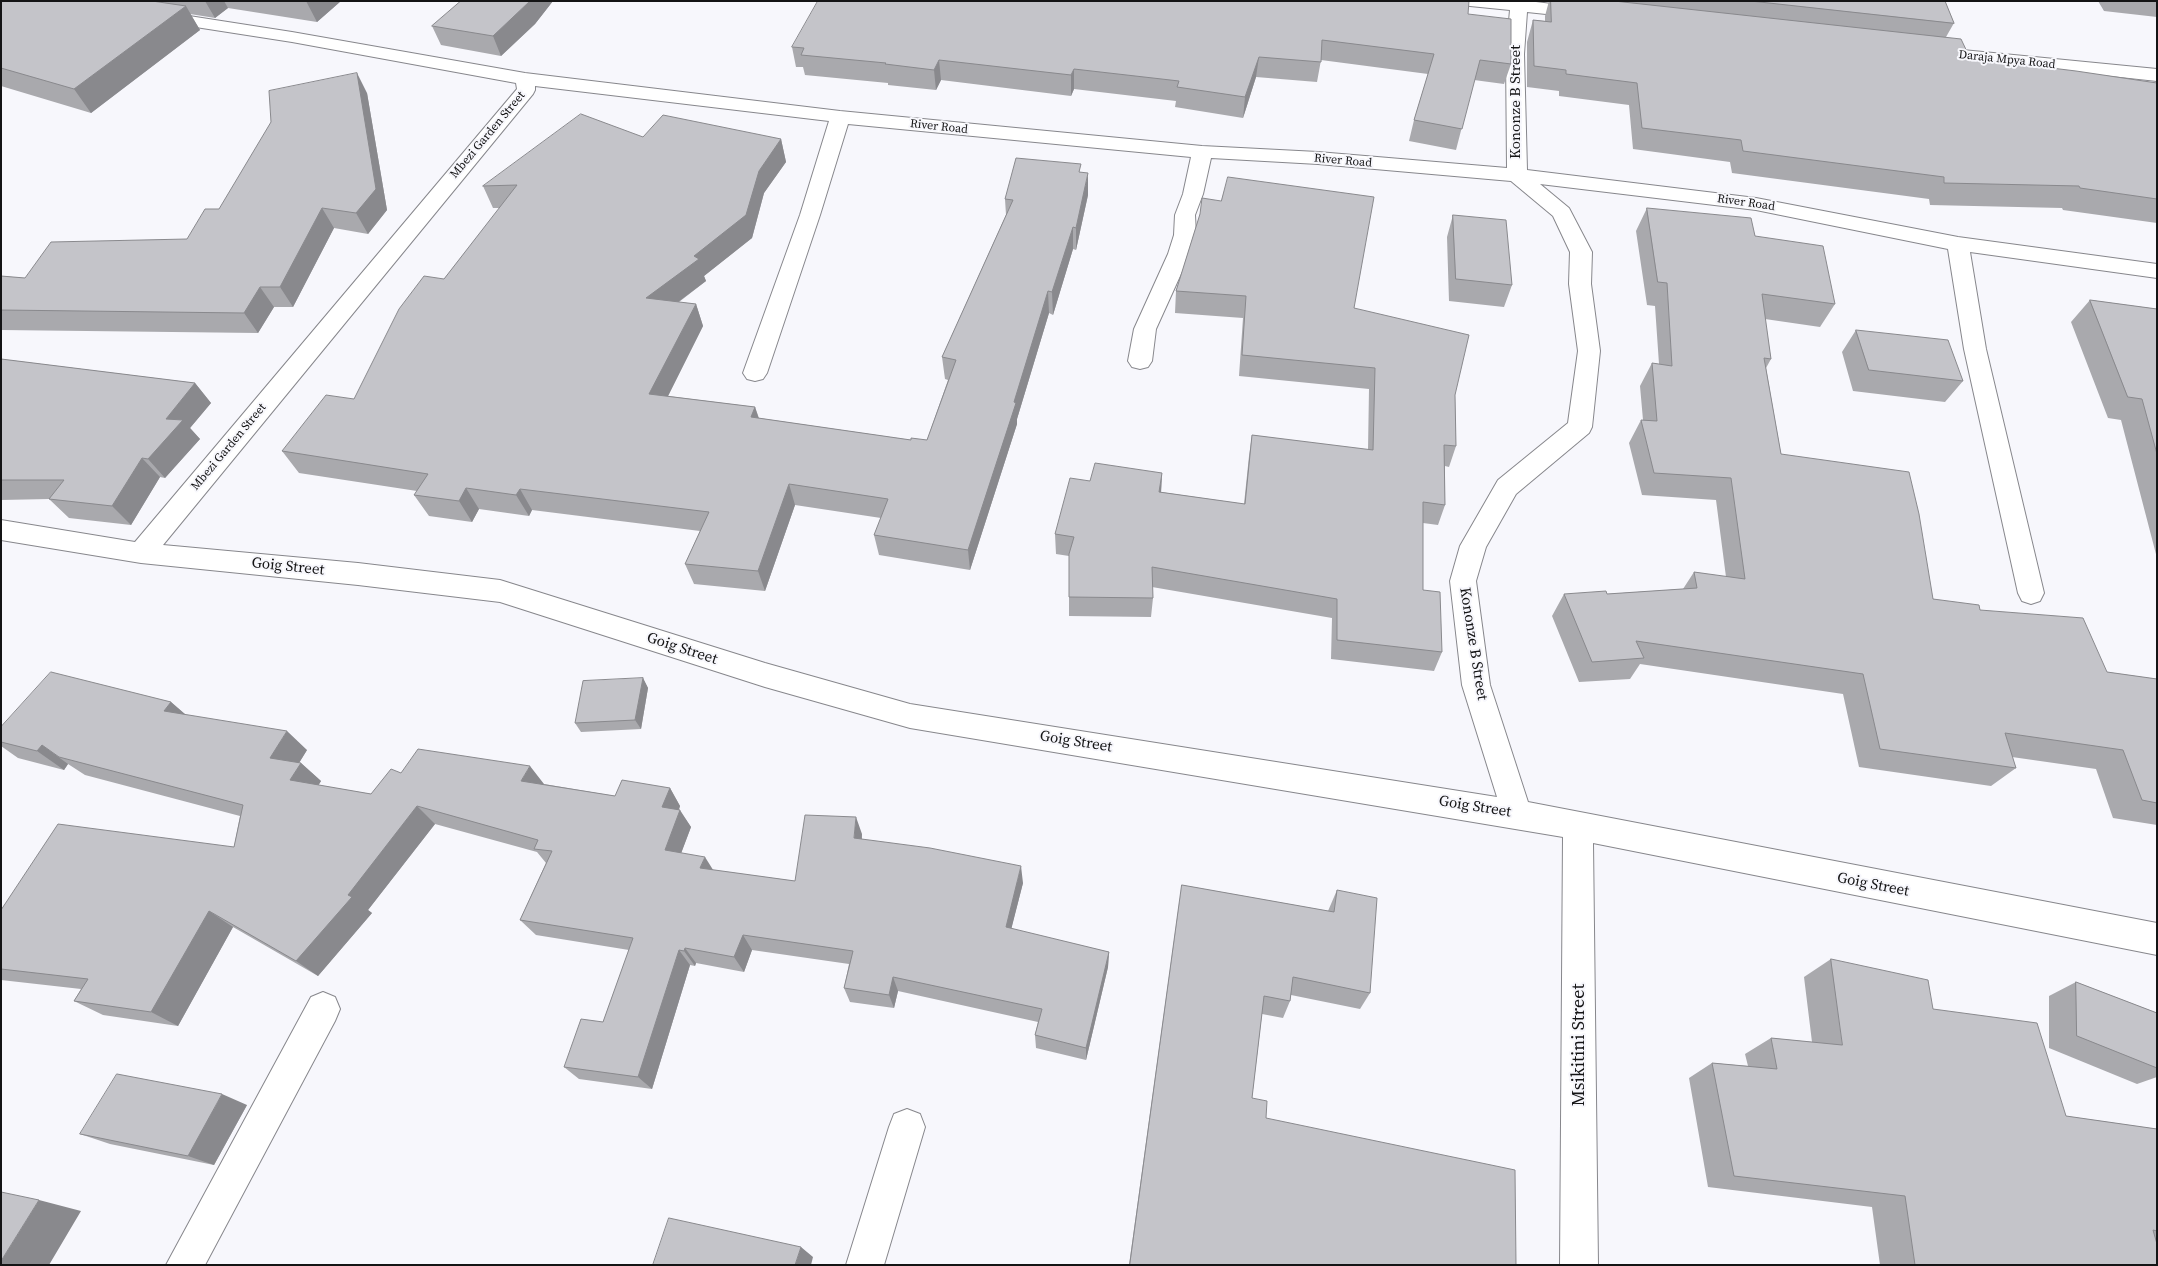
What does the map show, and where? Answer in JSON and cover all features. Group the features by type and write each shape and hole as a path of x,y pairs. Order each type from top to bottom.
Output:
{"street":[{"path":"1470,1 1519,4 1596,15"},
{"name":"Kononze B Street","path":"1516,814 1476,685 1463,581 1473,546 1506,487 1580,428 1589,351 1580,284 1581,252 1562,213 1517,175 1515,54 1519,4"},
{"name":"Mbezi Garden Street","path":"137,13 292,37 525,79 526,90 141,553"},
{"name":"Daraja Mpya Road","path":"1918,50 2157,75"},
{"name":"River Road","path":"525,79 840,117 1202,152 1318,158 1517,175 1756,204 1958,244 2157,271"},
{"path":"755,373 810,215 840,117"},
{"path":"1140,361 1144,329 1179,254 1185,235 1185,215 1193,194 1202,152"},
{"path":"1958,244 1975,349 2031,593"},
{"name":"Goig Street","path":"1,530 141,553 500,590 765,676 910,716 1516,814 2157,939"},
{"name":"Msikitini Street","path":"1578,826 1579,1265"},
{"path":"185,1265 323,1009"},
{"path":"865,1265 907,1127"}],"building":[{"path":"1,1 152,1 186,6 74,89 1,68"},
{"path":"461,1 530,1 493,36 432,26"},
{"path":"818,1 1469,1 1468,14 1511,19 1511,64 1480,60 1462,129 1414,120 1434,54 1322,40 1321,62 1259,57 1245,97 1177,87 1179,81 1074,69 1071,75 939,60 934,70 886,63 801,55 804,48 792,47"},
{"path":"1551,1 1614,1 1961,39 1970,58 2157,83 2157,199 2080,188 2079,186 1944,183 1944,177 1743,151 1741,140 1642,128 1637,83 1566,74 1566,70 1534,66 1533,20 1551,22"},
{"path":"1751,1 1945,1 1954,23"},
{"path":"357,73 376,189 356,213 322,208 280,287 260,287 244,313 1,310 1,276 25,278 51,242 187,239 205,209 219,209 271,122 269,91"},
{"path":"581,114 643,137 663,115 781,139 759,171 746,215 694,256 699,259 646,298 696,304 649,394 755,407 751,417 911,440 911,438 927,440 956,360 942,357 1013,200 1005,199 1016,158 1081,164 1079,172 1088,173 1076,228 1073,227 1052,292 1048,291 1014,402 1016,403 968,550 874,535 888,499 789,484 758,571 685,564 709,512 520,489 516,495 466,488 459,501 414,495 428,474 282,451 326,395 354,399 399,309 424,276 444,279 517,185 483,186"},
{"path":"1228,177 1374,197 1354,308 1469,335 1455,395 1456,446 1444,445 1445,505 1423,502 1423,590 1440,592 1442,652 1337,640 1337,599 1152,567 1153,598 1069,597 1069,554 1074,537 1055,534 1070,478 1090,481 1095,463 1162,473 1159,492 1245,504 1252,435 1373,450 1375,368 1242,355 1246,296 1176,291 1200,214 1202,198 1221,201"},
{"path":"1647,208 1751,218 1755,236 1823,246 1835,304 1762,294 1771,359 1764,358 1781,454 1909,472 1919,514 1933,599 1979,605 1980,610 2083,618 2107,672 2157,679 2157,803 2142,800 2123,750 2005,733 2016,768 1880,749 1863,674 1636,641 1644,658 1592,662 1564,594 1606,591 1607,594 1697,588 1694,572 1745,579 1731,478 1654,473 1641,420 1657,421 1652,363 1672,366 1667,283 1658,282"},
{"path":"1453,215 1506,220 1512,285 1456,279"},
{"path":"2090,300 2157,309 2157,454 2142,399 2128,397"},
{"path":"1856,330 1948,340 1963,381 1869,370"},
{"path":"1,359 195,383 166,419 183,420 148,459 142,458 112,506 49,499 64,480 1,480"},
{"path":"51,672 171,702 164,711 287,731 270,758 301,763 290,780 371,794 391,769 401,773 418,749 530,766 521,781 615,796 622,780 670,788 662,807 680,810 665,850 705,857 700,868 795,881 805,815 856,817 854,838 930,848 1021,866 1006,927 1109,952 1086,1048 1035,1035 1042,1009 893,977 889,995 844,988 853,951 743,935 734,957 685,948 684,951 679,950 638,1077 564,1067 581,1019 603,1022 633,938 520,920 552,851 534,849 538,840 417,806 348,895 352,897 296,961 209,911 151,1012 74,1001 88,979 1,969 1,910 58,824 234,847 243,805 59,757 42,745 37,751 1,742 1,727"},
{"path":"643,678 635,720 575,723 583,681"},
{"path":"1182,885 1334,912 1337,890 1377,898 1370,993 1293,977 1290,1001 1264,996 1252,1098 1267,1101 1266,1118 1515,1170 1516,1265 1130,1265"},
{"path":"1831,959 1928,980 1933,1009 2037,1023 2066,1116 2157,1129 2157,1231 2153,1230 2157,1244 2157,1265 1915,1265 1905,1196 1734,1176 1712,1063 1777,1069 1771,1038 1842,1045"},
{"path":"2076,982 2157,1013 2157,1068 2077,1036"},
{"path":"117,1074 222,1094 188,1156 80,1134"},
{"path":"1,1192 39,1200 1,1261"},
{"path":"669,1218 801,1247 795,1265 653,1265"}]}
